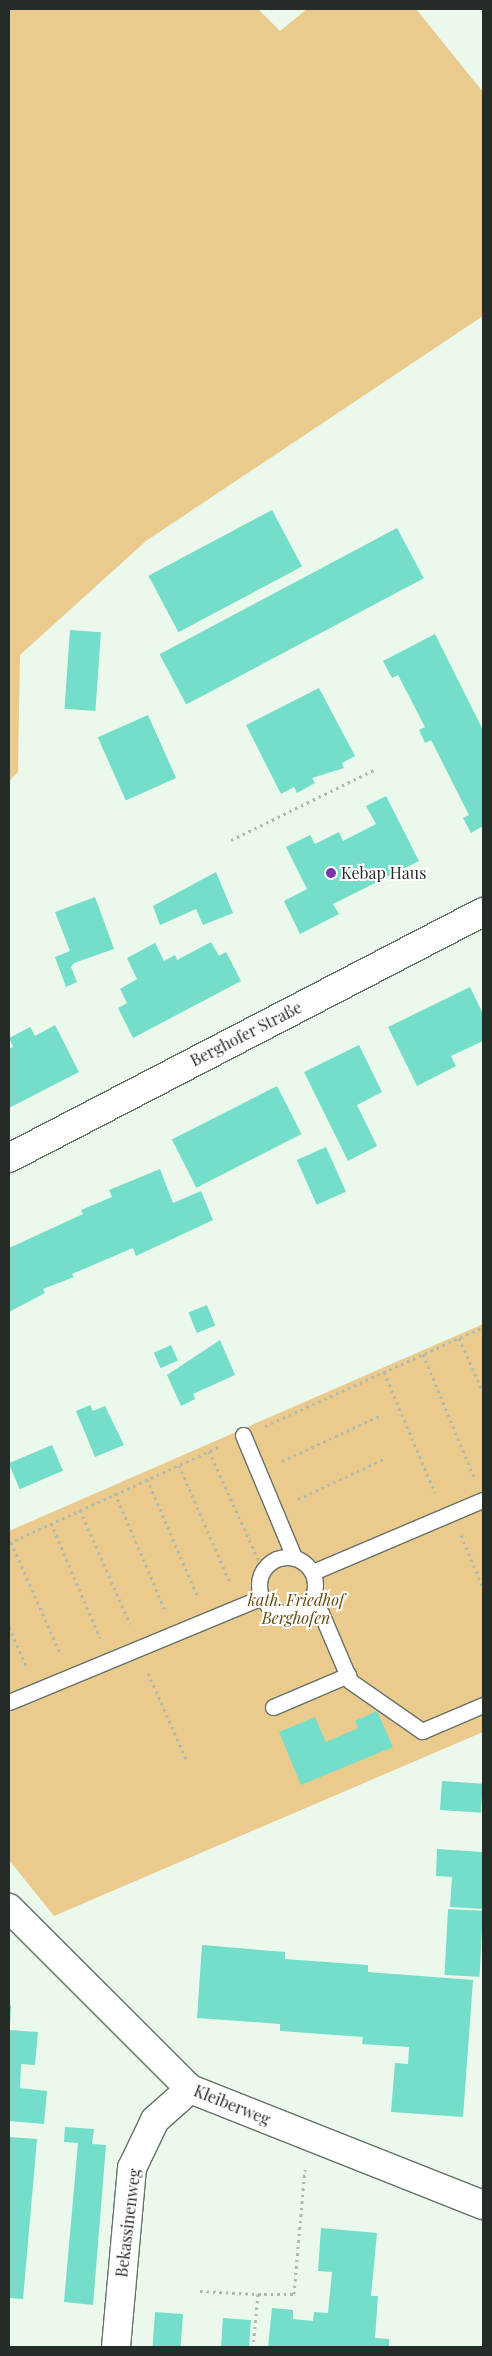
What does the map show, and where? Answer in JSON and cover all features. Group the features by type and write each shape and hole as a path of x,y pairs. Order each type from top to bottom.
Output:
{"street":[{"name":"Berghofer Straße","path":"9,1158 483,912"},
{"name":"Kleiberweg","path":"9,1908 190,2089 483,2205"},
{"name":"Bekassinenweg","path":"116,2347 132,2168 155,2120 190,2089"}],"lane":[{"path":"243,1436 294,1556 313,1572 316,1588 310,1602 297,1612 281,1612 262,1597"},
{"path":"313,1572 483,1500"},
{"path":"262,1597 263,1570 279,1557 294,1556"},
{"path":"9,1702 262,1597"},
{"path":"310,1602 321,1614 348,1675 422,1731 483,1705"},
{"path":"273,1707 348,1675"}],"path":[{"path":"231,840 376,769"},
{"path":"459,1338 483,1392"},
{"path":"423,1354 476,1481"},
{"path":"384,1372 483,1588"},
{"path":"259,1472 381,1415"},
{"path":"209,1451 263,1570"},
{"path":"275,1510 386,1458"},
{"path":"178,1465 240,1606"},
{"path":"147,1479 208,1619"},
{"path":"115,1493 175,1633"},
{"path":"80,1510 187,1761"},
{"path":"51,1523 110,1660"},
{"path":"12,1542 70,1676"},
{"path":"9,1627 37,1691"},
{"path":"200,2291 294,2294 308,2136"},
{"path":"254,2347 258,2294"}],"green space":[{"path":"9,9 258,9 280,31 307,9 416,9 483,92 483,316 146,541 20,655 18,772 9,781"},
{"name":"kath. Friedhof Berghofen","path":"483,1324 483,1732 54,1916 9,1860 9,1531"}],"building":[{"path":"272,510 302,567 178,632 148,576"},
{"path":"397,528 424,578 186,705 159,654"},
{"path":"70,630 101,632 95,711 64,709"},
{"path":"435,634 483,730 483,826 471,833 463,818 469,815 431,740 425,743 419,730 425,727 398,675 392,678 383,661"},
{"path":"319,688 355,756 342,763 344,768 312,778 315,783 297,793 294,787 281,794 246,725"},
{"path":"148,715 176,778 126,800 98,737"},
{"path":"386,796 419,861 333,904 339,914 300,934 284,901 307,889 286,847 310,835 315,844 339,832 343,841 376,824 366,806"},
{"path":"216,872 233,913 203,925 196,909 160,925 153,906"},
{"path":"95,897 114,949 74,963 71,967 77,982 66,987 55,957 70,951 55,912"},
{"path":"211,942 219,956 226,952 241,981 133,1038 118,1008 127,1003 120,989 137,979 127,958 155,943 164,961 175,955 177,960"},
{"path":"470,987 483,1014 483,1041 451,1056 456,1066 417,1086 388,1027"},
{"path":"55,1025 79,1072 9,1108 9,1049 13,1047 9,1038 30,1027 35,1036"},
{"path":"359,1045 382,1092 357,1105 377,1146 348,1161 304,1072"},
{"path":"277,1086 302,1134 196,1188 172,1140"},
{"path":"326,1147 346,1192 317,1205 297,1160"},
{"path":"160,1169 173,1203 201,1191 213,1220 136,1256 133,1248 72,1274 74,1277 43,1289 45,1293 9,1312 9,1248 83,1214 81,1210 112,1197 109,1190"},
{"path":"207,1305 215,1325 197,1333 188,1312"},
{"path":"220,1340 235,1375 193,1394 195,1399 181,1406 167,1375"},
{"path":"171,1345 178,1361 161,1368 154,1353"},
{"path":"90,1405 93,1411 105,1406 124,1445 95,1457 76,1411"},
{"path":"52,1445 63,1471 20,1489 9,1463"},
{"path":"377,1711 393,1747 301,1785 279,1732 315,1717 326,1742 358,1728 355,1721"},
{"path":"442,1781 483,1784 481,1813 440,1810"},
{"path":"437,1849 483,1852 483,1909 450,1907 452,1877 436,1876"},
{"path":"448,1909 483,1911 479,1977 445,1975"},
{"path":"202,1945 285,1952 285,1959 368,1965 368,1972 473,1980 463,2117 391,2112 395,2063 408,2064 409,2047 362,2044 363,2037 280,2031 280,2024 197,2018"},
{"path":"9,2006 11,2006 10,2024 9,2024"},
{"path":"9,2030 38,2032 35,2065 21,2064 20,2088 47,2091 44,2124 9,2121"},
{"path":"65,2127 94,2129 92,2144 106,2145 93,2305 64,2302 78,2143 64,2142"},
{"path":"9,2137 37,2139 23,2299 9,2298"},
{"path":"321,2228 377,2233 371,2296 378,2296 375,2338 389,2339 389,2347 268,2347 272,2308 293,2310 293,2319 313,2321 314,2312 328,2313 332,2272 318,2271"},
{"path":"155,2312 183,2314 181,2347 153,2347"},
{"path":"223,2318 251,2320 249,2347 221,2347"}],"place":[{"name":"Kebap Haus","path":"331,873"}]}
